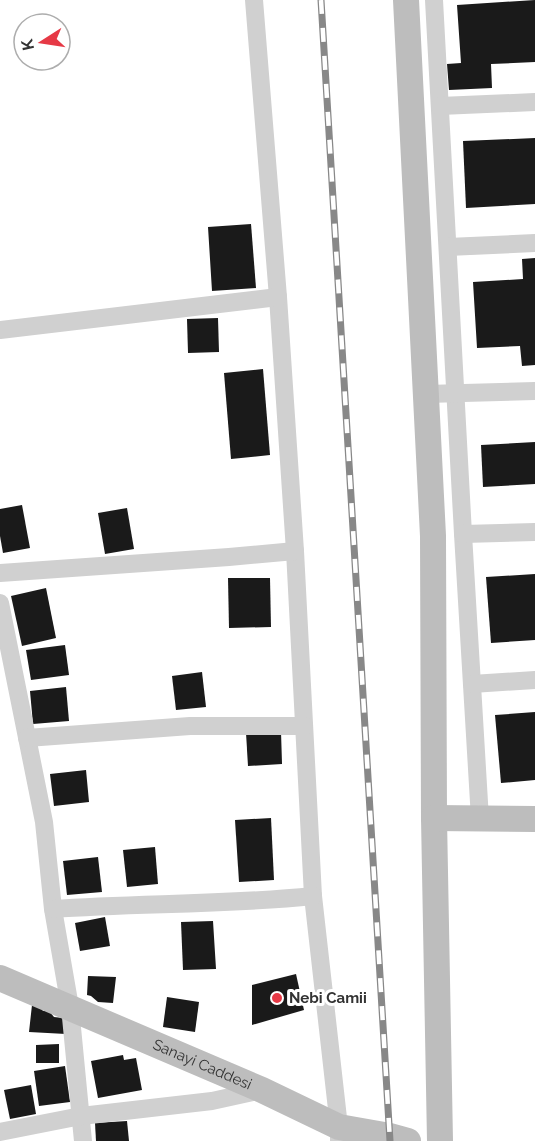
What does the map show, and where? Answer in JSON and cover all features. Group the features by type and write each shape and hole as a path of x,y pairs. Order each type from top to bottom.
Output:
{"street":[{"path":"254,0 278,297 295,551 313,896 339,1134"},
{"path":"406,0 433,536 434,818 440,1141"},
{"path":"434,0 462,534 480,819"},
{"path":"440,106 535,102"},
{"path":"448,247 535,243"},
{"path":"0,330 278,297"},
{"path":"426,394 535,391"},
{"path":"462,534 535,532"},
{"path":"0,573 295,551"},
{"path":"0,603 44,822 53,909 70,1007 83,1141"},
{"path":"471,684 535,680"},
{"path":"27,738 189,726 304,726"},
{"path":"434,818 535,819"},
{"path":"53,909 313,896"},
{"name":"Sanayi Caddesi","path":"0,978 262,1090 339,1134 390,1136 408,1141"},
{"path":"0,1132 81,1116 212,1101 262,1090"}],"building":[{"path":"535,0 535,62 491,64 492,88 449,90 447,64 461,63 457,5"},
{"path":"535,138 535,204 466,208 463,141"},
{"path":"251,224 256,288 212,291 208,227"},
{"path":"535,258 535,365 522,366 520,346 477,348 473,282 523,279 522,259"},
{"path":"218,318 219,352 188,353 187,319"},
{"path":"263,369 270,455 231,459 224,373"},
{"path":"535,442 535,484 483,487 481,445"},
{"path":"22,505 30,548 3,553 0,536 0,509"},
{"path":"127,508 134,549 105,554 98,513"},
{"path":"535,574 535,640 491,643 486,577"},
{"path":"228,578 270,578 271,627 229,628"},
{"path":"46,588 56,638 22,646 11,596"},
{"path":"65,645 69,675 31,680 26,650"},
{"path":"202,672 206,707 176,710 172,676"},
{"path":"66,687 69,721 33,724 30,691"},
{"path":"535,712 535,780 501,783 495,715"},
{"path":"281,732 282,764 248,766 246,733"},
{"path":"86,770 89,802 54,806 50,774"},
{"path":"271,818 274,880 239,882 235,820"},
{"path":"155,847 158,884 127,887 123,850"},
{"path":"98,857 102,892 67,895 63,861"},
{"path":"105,917 110,946 80,951 75,923"},
{"path":"213,921 216,969 183,970 181,922"},
{"name":"Nebi Camii","path":"296,974 304,1010 252,1025 252,985"},
{"path":"88,976 116,977 113,1003 98,1002 87,995"},
{"path":"167,997 199,1002 195,1032 163,1027"},
{"path":"32,1005 41,1007 43,1011 49,1011 54,1017 63,1018 66,1034 29,1032"},
{"path":"59,1044 59,1063 36,1063 36,1045"},
{"path":"123,1055 124,1060 136,1058 142,1090 98,1098 91,1061"},
{"path":"65,1066 70,1102 39,1106 34,1071"},
{"path":"31,1085 36,1114 10,1119 4,1090"},
{"path":"127,1121 129,1141 96,1141 95,1123"}],"railway":[{"path":"321,0 390,1141"}],"place":[{"name":"Nebi Camii","path":"277,998"}]}
